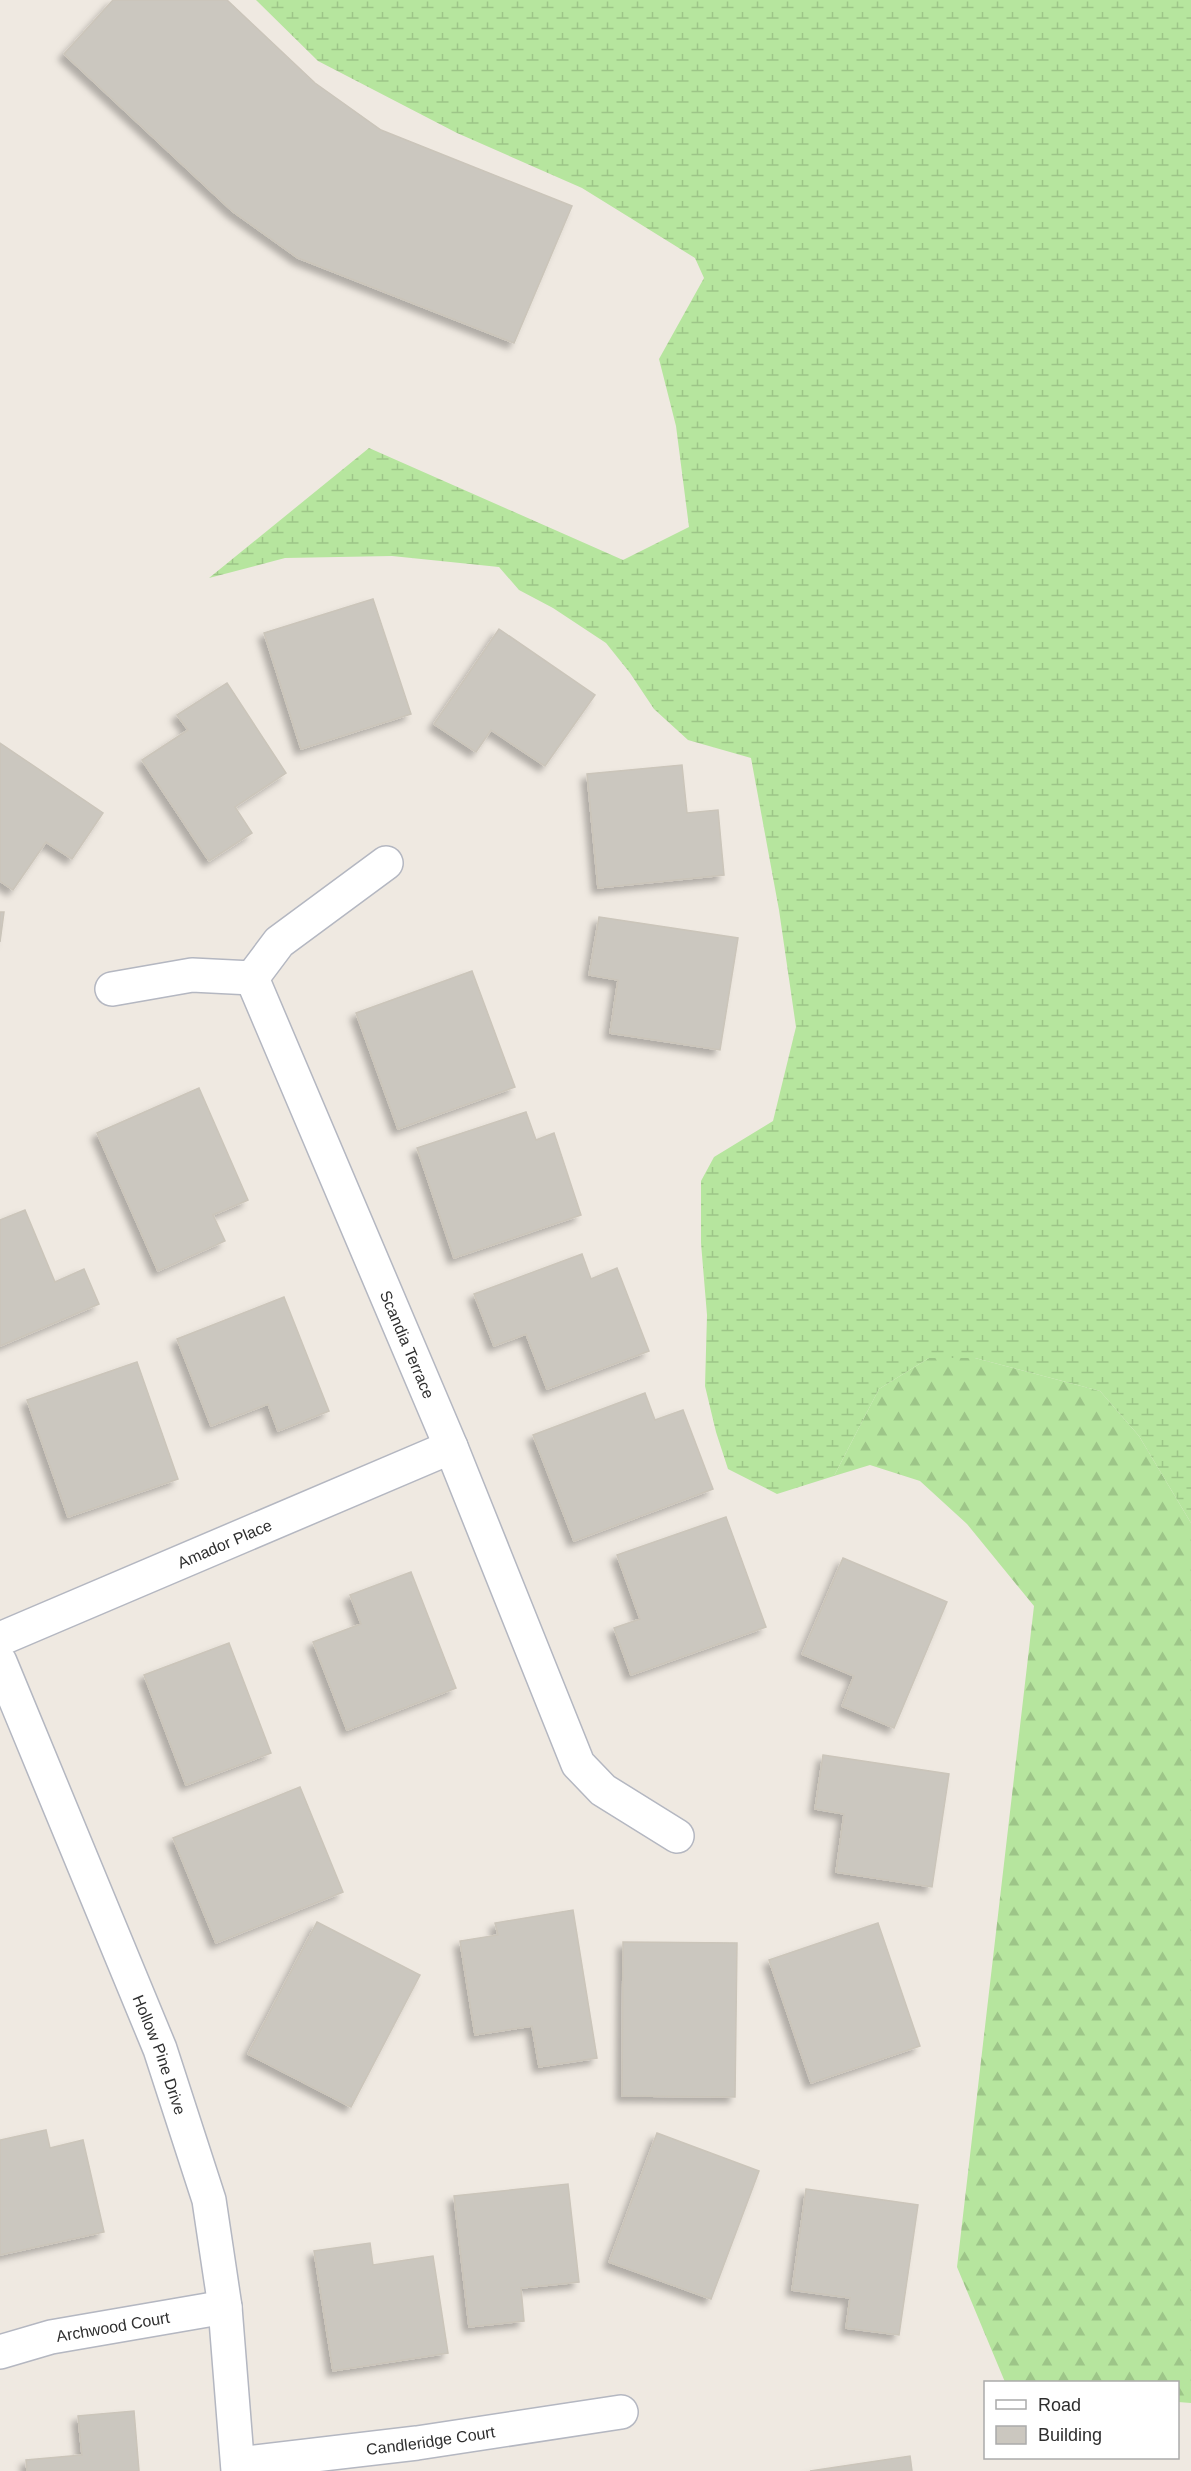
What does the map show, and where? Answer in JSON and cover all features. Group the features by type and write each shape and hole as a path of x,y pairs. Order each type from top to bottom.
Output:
{"street":[{"path":"112,989 192,975 252,978 279,942 386,863"},
{"name":"Scandia Terrace","path":"252,978 451,1447 578,1764 603,1790 677,1836"},
{"name":"Amador Place","path":"0,1639 451,1447"},
{"name":"Hollow Pine Drive","path":"0,1662 160,2049 209,2200 225,2307 238,2467"},
{"name":"Archwood Court","path":"0,2352 51,2337 225,2307"},
{"name":"Candleridge Court","path":"238,2467 621,2412"}],"green space":[{"path":"256,0 1191,0 1191,1523 1139,1436 1100,1391 975,1358 929,1358 879,1389 834,1476 777,1494 728,1469 705,1386 707,1315 701,1243 701,1181 714,1157 773,1121 796,1027 779,910 751,758 688,740 654,709 606,643 553,608 519,590 499,567 392,556 285,558 209,578 369,448 623,560 689,527 676,426 659,359 704,278 695,258 582,188 457,133 318,61"},
{"path":"929,1358 975,1358 1100,1391 1139,1436 1191,1523 1191,2403 1179,2402 1179,2381 1005,2381 957,2267 1034,1606 967,1524 920,1481 870,1465 834,1476 879,1389"}],"building":[{"path":"113,0 227,0 315,83 381,130 572,206 514,343 298,258 232,211 64,54"},
{"path":"373,599 411,714 301,749 264,633"},
{"path":"499,629 595,695 545,766 491,730 476,752 434,724"},
{"path":"227,683 286,773 235,807 252,833 209,861 142,760 188,730 177,715"},
{"path":"0,743 103,813 72,859 46,842 13,890 0,881"},
{"path":"682,765 687,813 718,810 724,875 598,888 587,774"},
{"path":"0,912 4,912 0,942"},
{"path":"599,917 738,938 720,1050 610,1033 618,980 589,975"},
{"path":"472,971 515,1087 398,1129 356,1013"},
{"path":"199,1088 248,1200 213,1215 225,1241 158,1271 97,1133"},
{"path":"526,1112 536,1140 554,1133 581,1215 454,1258 417,1148"},
{"path":"25,1210 55,1282 84,1269 99,1304 0,1346 0,1220"},
{"path":"582,1254 591,1279 617,1268 649,1351 547,1389 526,1334 494,1346 474,1294"},
{"path":"284,1297 329,1411 278,1431 268,1404 211,1426 177,1339"},
{"path":"137,1362 178,1479 68,1517 27,1400"},
{"path":"645,1393 655,1420 683,1410 713,1489 574,1541 533,1435"},
{"path":"726,1517 766,1627 631,1675 614,1628 640,1619 617,1555"},
{"path":"843,1558 947,1602 894,1728 842,1706 854,1676 802,1654"},
{"path":"411,1572 456,1688 347,1730 313,1642 361,1624 350,1595"},
{"path":"229,1643 271,1753 186,1785 144,1675"},
{"path":"823,1755 949,1774 932,1887 836,1872 844,1814 815,1809"},
{"path":"300,1787 343,1892 216,1943 173,1838"},
{"path":"573,1910 597,2058 539,2067 532,2026 475,2035 460,1941 498,1935 495,1923"},
{"path":"317,1922 420,1975 351,2107 248,2054"},
{"path":"878,1923 920,2046 811,2083 769,1960"},
{"path":"623,1942 737,1943 735,2097 622,2096"},
{"path":"46,2130 50,2148 83,2140 104,2232 0,2255 0,2140"},
{"path":"657,2133 759,2171 711,2299 609,2262"},
{"path":"568,2184 579,2282 521,2288 524,2321 469,2327 454,2196"},
{"path":"806,2189 918,2205 899,2335 846,2328 850,2298 792,2290"},
{"path":"370,2243 373,2265 433,2256 448,2353 333,2371 314,2251"},
{"path":"134,2411 139,2471 27,2471 26,2460 82,2455 78,2416"},
{"path":"910,2456 912,2471 810,2471"}]}
